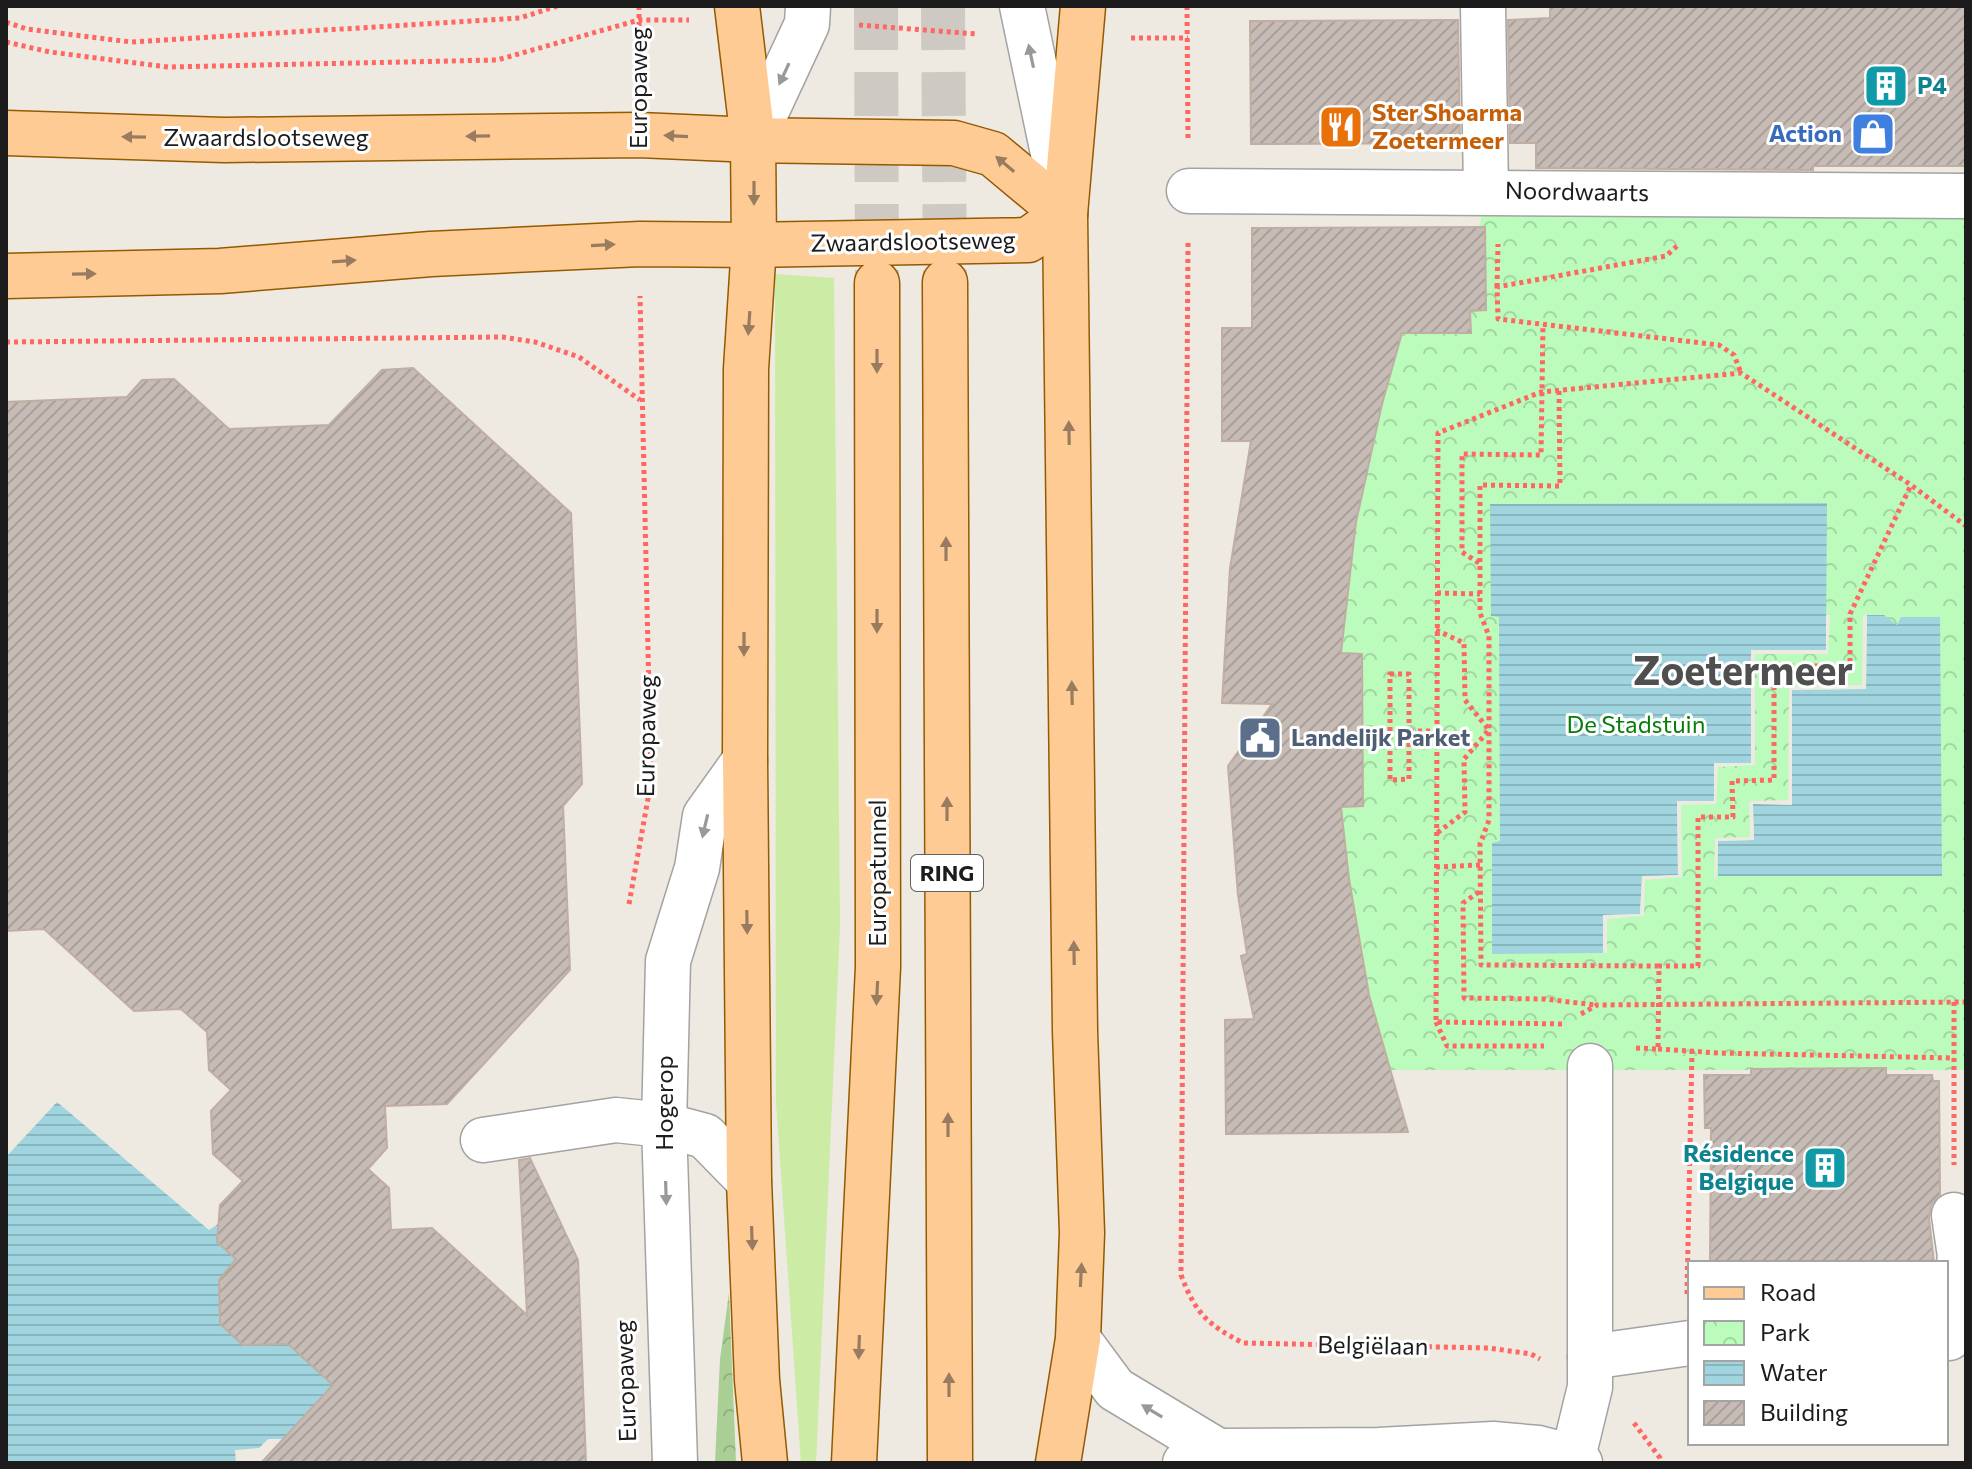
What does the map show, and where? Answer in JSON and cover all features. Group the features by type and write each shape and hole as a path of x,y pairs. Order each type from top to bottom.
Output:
{"main road":[{"path":"737,13 753,140 754,245 746,369 745,760 749,1181 757,1380 765,1463"},
{"path":"1058,1463 1078,1339 1082,1233 1075,1031 1065,214 1082,22"},
{"name":"Zwaardslootseweg","path":"6,133 224,140 639,135 954,143 993,154 1065,214 1028,240 640,244 431,254 220,271 6,276"},
{"name":"RING","path":"945,282 950,1463"},
{"name":"Europatunnel","path":"854,1463 878,967 877,283"}],"street":[{"path":"1483,6 1486,191"},
{"path":"753,140 808,15"},
{"path":"1024,20 1065,214"},
{"name":"Noordwaarts","path":"1189,191 1966,196"},
{"name":"Hogerop","path":"675,1463 664,1125 668,961 697,868 705,816 745,760"},
{"path":"1078,1339 1115,1389 1202,1457 1493,1444 1538,1448 1577,1460 1590,1372 1573,1056"},
{"path":"483,1140 616,1120 664,1125 705,1136 749,1181"},
{"path":"1954,1341 1960,1240"},
{"path":"1590,1372 1688,1343"}],"path":[{"path":"6,22 27,29 131,42 520,18 557,6"},
{"name":"Europaweg","path":"639,6 639,135"},
{"path":"1187,6 1189,191"},
{"path":"6,42 50,52 168,67 497,60 639,20 737,13"},
{"path":"808,15 851,24 986,35 1024,20"},
{"path":"1082,22 1188,38"},
{"name":"Belgiëlaan","path":"1189,191 1181,1275 1193,1304 1217,1329 1243,1343 1489,1348 1531,1354 1590,1372"},
{"path":"1497,287 1666,256 1691,232 1705,194"},
{"name":"Europaweg","path":"627,915 651,782 640,400 640,244"},
{"path":"1498,262 1498,319 1719,345 1734,355 1741,373 1911,485 1966,526"},
{"path":"1480,563 1462,552 1462,454 1541,455 1543,324"},
{"path":"6,342 502,337 535,342 579,357 640,400"},
{"path":"1573,1056 1447,1046 1436,1022 1438,433 1541,392 1741,373"},
{"path":"1559,391 1560,486 1480,485 1480,613 1489,636 1489,820 1480,844 1481,965 1698,966 1698,817 1733,817 1732,781 1774,780 1774,666 1850,666 1850,614 1911,485"},
{"path":"1437,593 1480,594"},
{"path":"1436,630 1464,643 1465,700 1489,730"},
{"path":"1390,674 1409,674 1409,731 1409,779 1390,780 1390,674"},
{"path":"1358,730 1390,730"},
{"path":"1436,834 1465,812 1464,759 1489,730"},
{"path":"1409,731 1437,731"},
{"path":"1436,867 1480,865"},
{"path":"1480,891 1463,903 1464,998 1545,999 1597,1005 1966,1002"},
{"path":"1657,1040 1659,966"},
{"path":"1954,1002 1954,1162"},
{"path":"1576,1017 1597,1005"},
{"path":"1436,1022 1565,1024"},
{"path":"1658,1049 1954,1058"},
{"path":"1689,1261 1692,1051"}],"green space":[{"name":"De Stadstuin","path":"1966,179 1965,1070 1364,1070 1299,718 1392,328 1462,325 1486,191"},
{"path":"775,274 834,278 840,926 816,1463 801,1463 776,1102"},
{"path":"729,1293 736,1463 715,1463 720,1359"}],"water":[{"path":"1827,503 1826,650 1751,650 1751,763 1715,763 1714,801 1677,801 1678,875 1642,877 1640,914 1603,915 1603,953 1492,954 1492,843 1500,841 1499,617 1491,616 1490,504"},
{"path":"1867,615 1884,615 1897,625 1901,617 1940,617 1942,876 1718,876 1718,841 1754,840 1753,804 1792,804 1792,690 1866,689"},
{"path":"57,1102 209,1230 218,1224 217,1242 236,1259 219,1280 220,1324 243,1345 288,1344 333,1385 284,1439 268,1439 259,1448 235,1450 236,1463 6,1463 6,1157"}],"pier":[{"path":"1826,615 1830,615 1828,654 1755,654 1755,765 1718,767 1716,804 1681,805 1682,877 1645,880 1644,916 1607,919 1607,953 1603,953 1603,915 1640,914 1642,876 1678,875 1677,801 1714,801 1714,763 1751,763 1751,650 1826,650"},
{"path":"1863,615 1867,615 1866,689 1792,690 1792,805 1753,804 1754,840 1718,841 1716,880 1715,838 1750,837 1751,801 1788,800 1789,687 1862,685"}],"building":[{"path":"1550,6 1966,6 1966,166 1813,166 1813,170 1536,168 1536,143 1510,143 1508,20 1550,18"},
{"path":"1458,20 1460,143 1251,144 1250,21"},
{"path":"1485,227 1486,310 1470,311 1471,333 1402,333 1382,404 1356,522 1341,653 1362,654 1363,806 1341,807 1349,879 1369,995 1408,1132 1226,1134 1225,1020 1254,1019 1241,956 1247,954 1238,895 1228,766 1272,704 1222,703 1230,568 1251,441 1222,441 1222,328 1252,328 1252,228"},
{"path":"413,368 571,513 582,784 563,806 570,970 447,1104 385,1106 387,1148 368,1169 389,1188 391,1230 432,1228 527,1315 519,1160 530,1158 578,1260 586,1463 261,1463 333,1385 288,1344 243,1345 220,1324 219,1280 236,1259 217,1242 220,1205 243,1181 213,1154 211,1111 231,1090 209,1070 207,1032 181,1009 134,1011 44,929 6,931 6,402 127,397 142,380 174,379 229,429 329,425 382,370"},
{"name":"Résidence Belgique","path":"1886,1068 1886,1075 1932,1075 1933,1081 1939,1081 1940,1195 1931,1205 1929,1218 1934,1261 1710,1261 1711,1128 1705,1128 1704,1075 1751,1075 1751,1069"}],"tunnel":[{"path":"876,6 877,280"},
{"path":"943,6 945,280"}],"place":[{"name":"P4","path":"1886,86"},
{"name":"Ster Shoarma Zoetermeer","path":"1341,127"},
{"name":"Action","path":"1873,134"},
{"name":"Landelijk Parket","path":"1260,738"},
{"name":"Résidence Belgique","path":"1825,1168"}],"district":[{"name":"Zoetermeer","path":"1743,671"}]}
